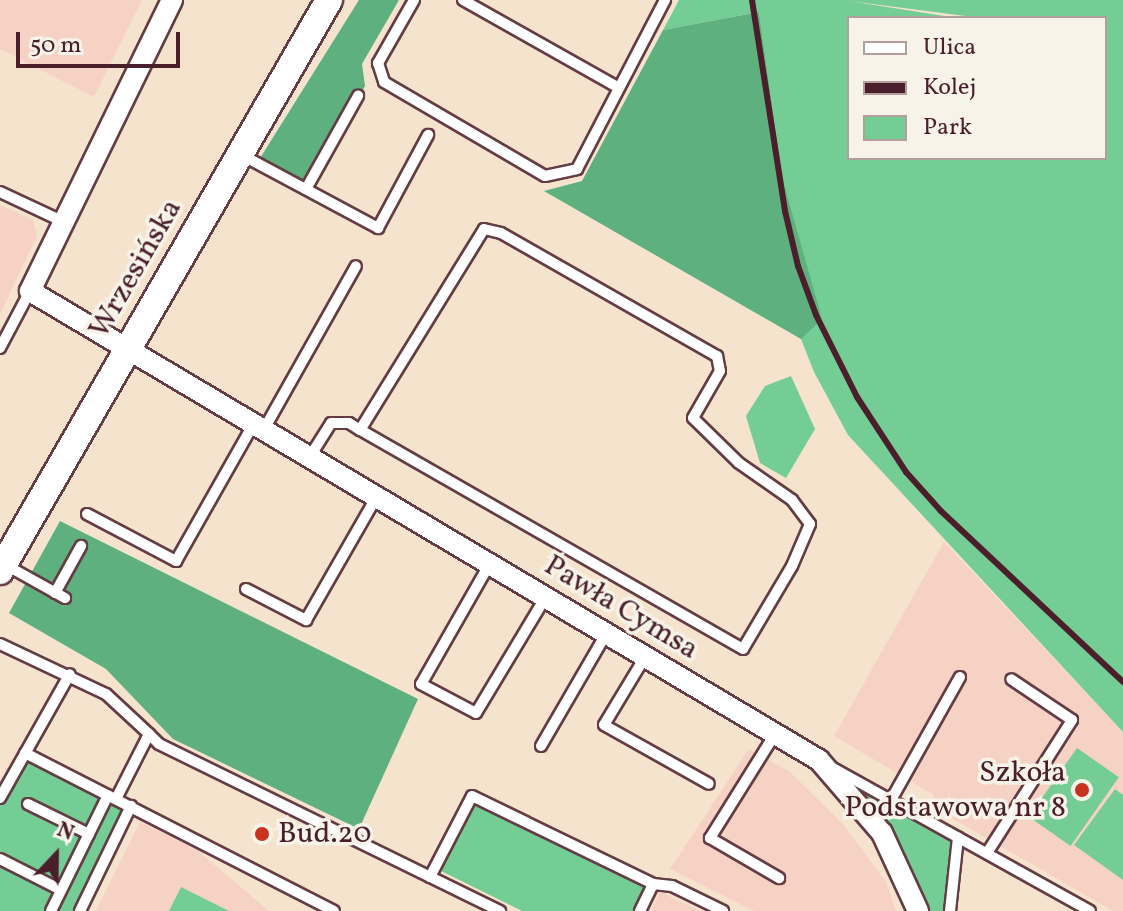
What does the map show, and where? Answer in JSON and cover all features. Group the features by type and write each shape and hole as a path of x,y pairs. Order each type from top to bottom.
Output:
{"street":[{"path":"30,291 172,0"},
{"name":"Wrzesińska","path":"2,568 329,0"},
{"name":"Pawła Cymsa","path":"30,291 819,760"},
{"path":"819,760 882,833 918,911"}],"lane":[{"path":"414,0 378,63 384,82 545,176 577,169 665,0"},
{"path":"463,0 619,88"},
{"path":"306,189 358,96"},
{"path":"240,154 378,228 428,135"},
{"path":"0,192 64,222"},
{"path":"309,458 331,423 349,423 360,430 743,649 792,566 810,524 792,500 748,471 693,418 720,371 717,356 501,233 484,229 360,430"},
{"path":"87,514 176,561 356,266"},
{"path":"0,348 30,291"},
{"path":"246,589 306,620 376,498"},
{"path":"2,568 60,595 81,546"},
{"path":"489,565 421,684 476,713 545,598"},
{"path":"541,746 606,634"},
{"path":"0,644 70,674 106,694 159,744 500,911"},
{"path":"645,657 604,725 709,784"},
{"path":"0,798 70,674"},
{"path":"871,819 891,800 960,677"},
{"path":"987,853 1072,720 1011,679"},
{"path":"51,911 89,834 149,734"},
{"path":"775,734 710,838 779,878"},
{"path":"25,753 334,911"},
{"name":"Pawła Cymsa","path":"819,760 987,853 1075,907 1090,911"},
{"path":"430,877 472,796 653,884 672,886 723,911"},
{"path":"28,804 89,834"},
{"path":"80,911 131,806"},
{"path":"950,911 958,837"},
{"path":"0,859 61,890"},
{"path":"640,911 653,884"}],"shaded area":[{"path":"0,0 142,0 94,97 0,49"},
{"path":"0,205 33,220 37,236 0,314"},
{"path":"944,542 1123,732 1123,911 1113,911 929,805 934,795 834,736"},
{"path":"749,749 790,772 842,823 886,882 896,911 754,911 670,869"},
{"path":"140,822 198,851 269,911 96,911"},
{"path":"660,891 665,894 700,911 651,911"}],"green space":[{"path":"359,0 399,0 362,64 365,86 306,189 257,163"},
{"path":"679,0 1123,0 1123,732 848,435 814,372 801,339 759,12 663,30"},
{"path":"759,12 783,181 822,319 801,339 544,191 582,181 663,30"},
{"path":"791,376 815,429 786,478 760,463 746,416 765,386"},
{"path":"60,521 418,699 359,829 173,739 106,669 9,613"},
{"path":"1077,748 1119,777 1071,846 1029,817"},
{"path":"25,753 131,806 80,911 0,911 0,798"},
{"path":"819,760 958,837 950,911 918,911 882,833"},
{"path":"1115,789 1123,795 1123,880 1074,845"},
{"path":"472,796 653,884 640,911 522,911 435,868"},
{"path":"181,887 229,911 169,911"}],"railway":[{"path":"752,0 785,211 798,266 816,315 857,397 906,472 941,511 1123,682"}],"place":[{"name":"Szkoła Podstawowa nr 8","path":"1082,790"},
{"name":"Bud.20","path":"262,834"}]}
